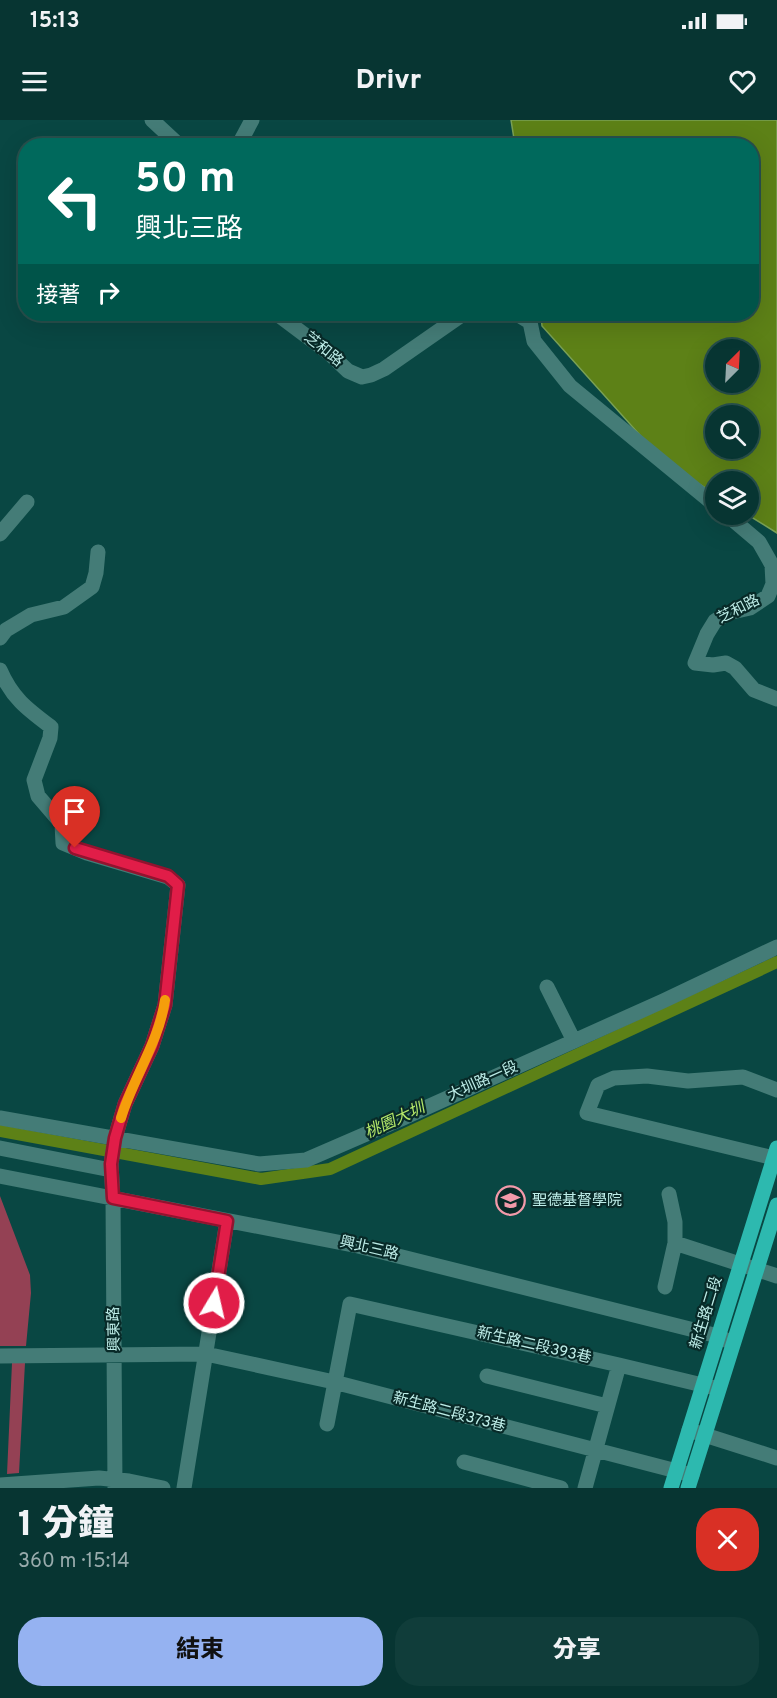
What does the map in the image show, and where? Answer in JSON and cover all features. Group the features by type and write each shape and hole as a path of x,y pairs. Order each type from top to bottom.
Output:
{"main road":[{"name":"新生路二段","path":"686,1478 689,1430 776,1153"},
{"name":"新生路二段","path":"671,1488 686,1478 704,1435 777,1205"}],"street":[{"path":"152,120 171,138"},
{"path":"242,138 252,120"},
{"name":"芝和路","path":"286,321 329,353 348,371 362,377 384,369 453,321"},
{"path":"528,321 534,341 570,386 705,497"},
{"path":"0,534 27,502"},
{"name":"芝和路","path":"739,525 759,542 772,565 773,584 768,596 750,608 728,613 715,621 695,663 713,665 726,663 735,668 754,690 777,699"},
{"path":"0,638 6,630 31,615 64,607 92,587 98,552"},
{"path":"0,670 7,687 24,706 51,727 50,738 34,780 38,796 62,824 63,843 87,853 168,876 178,885 165,1005 152,1046 125,1104 115,1139"},
{"name":"大圳路一段","path":"0,1118 259,1164 306,1160 574,1041 777,947"},
{"path":"547,987 574,1041"},
{"path":"776,1153 586,1113 598,1085 614,1078 647,1076 688,1081 742,1077 777,1090"},
{"name":"興東路","path":"114,1485 115,1354 111,1167 115,1139"},
{"path":"0,1148 111,1167"},
{"path":"0,1176 113,1202"},
{"path":"0,1185 113,1202"},
{"path":"665,1287 675,1244 675,1222 669,1194"},
{"name":"興北三路","path":"113,1202 226,1226 358,1246 733,1343"},
{"path":"184,1488 226,1226"},
{"path":"675,1244 777,1276"},
{"name":"新生路二段393巷","path":"334,1382 350,1305 718,1389"},
{"name":"新生路二段373巷","path":"0,1356 206,1354 334,1382 596,1450 686,1478"},
{"path":"585,1488 619,1365"},
{"path":"488,1376 607,1406"},
{"path":"327,1424 334,1382"},
{"path":"689,1430 777,1458"},
{"path":"464,1462 561,1488"},
{"path":"0,1485 99,1478 114,1485"},
{"path":"85,1488 114,1485 163,1488"}],"shaded area":[{"path":"511,120 777,120 777,533 759,522 759,471 705,471 705,488 664,462 542,326 542,321 759,321 759,138 514,138"},
{"path":"0,1196 30,1275 31,1293 26,1346 0,1346"},
{"path":"12,1363 25,1363 19,1473 7,1474"}],"waterway":[{"name":"桃園大圳","path":"0,1131 261,1179 330,1169 777,962"}],"slow traffic":[{"path":"121,1118 125,1104 152,1046 165,1000"}],"place":[{"name":"聖德基督學院","path":"511,1201"}],"route":[{"path":"75,848 168,876 178,885 165,1005 152,1046 125,1104 115,1138 111,1164 112,1188 113,1198 227,1221 214,1303"}]}
